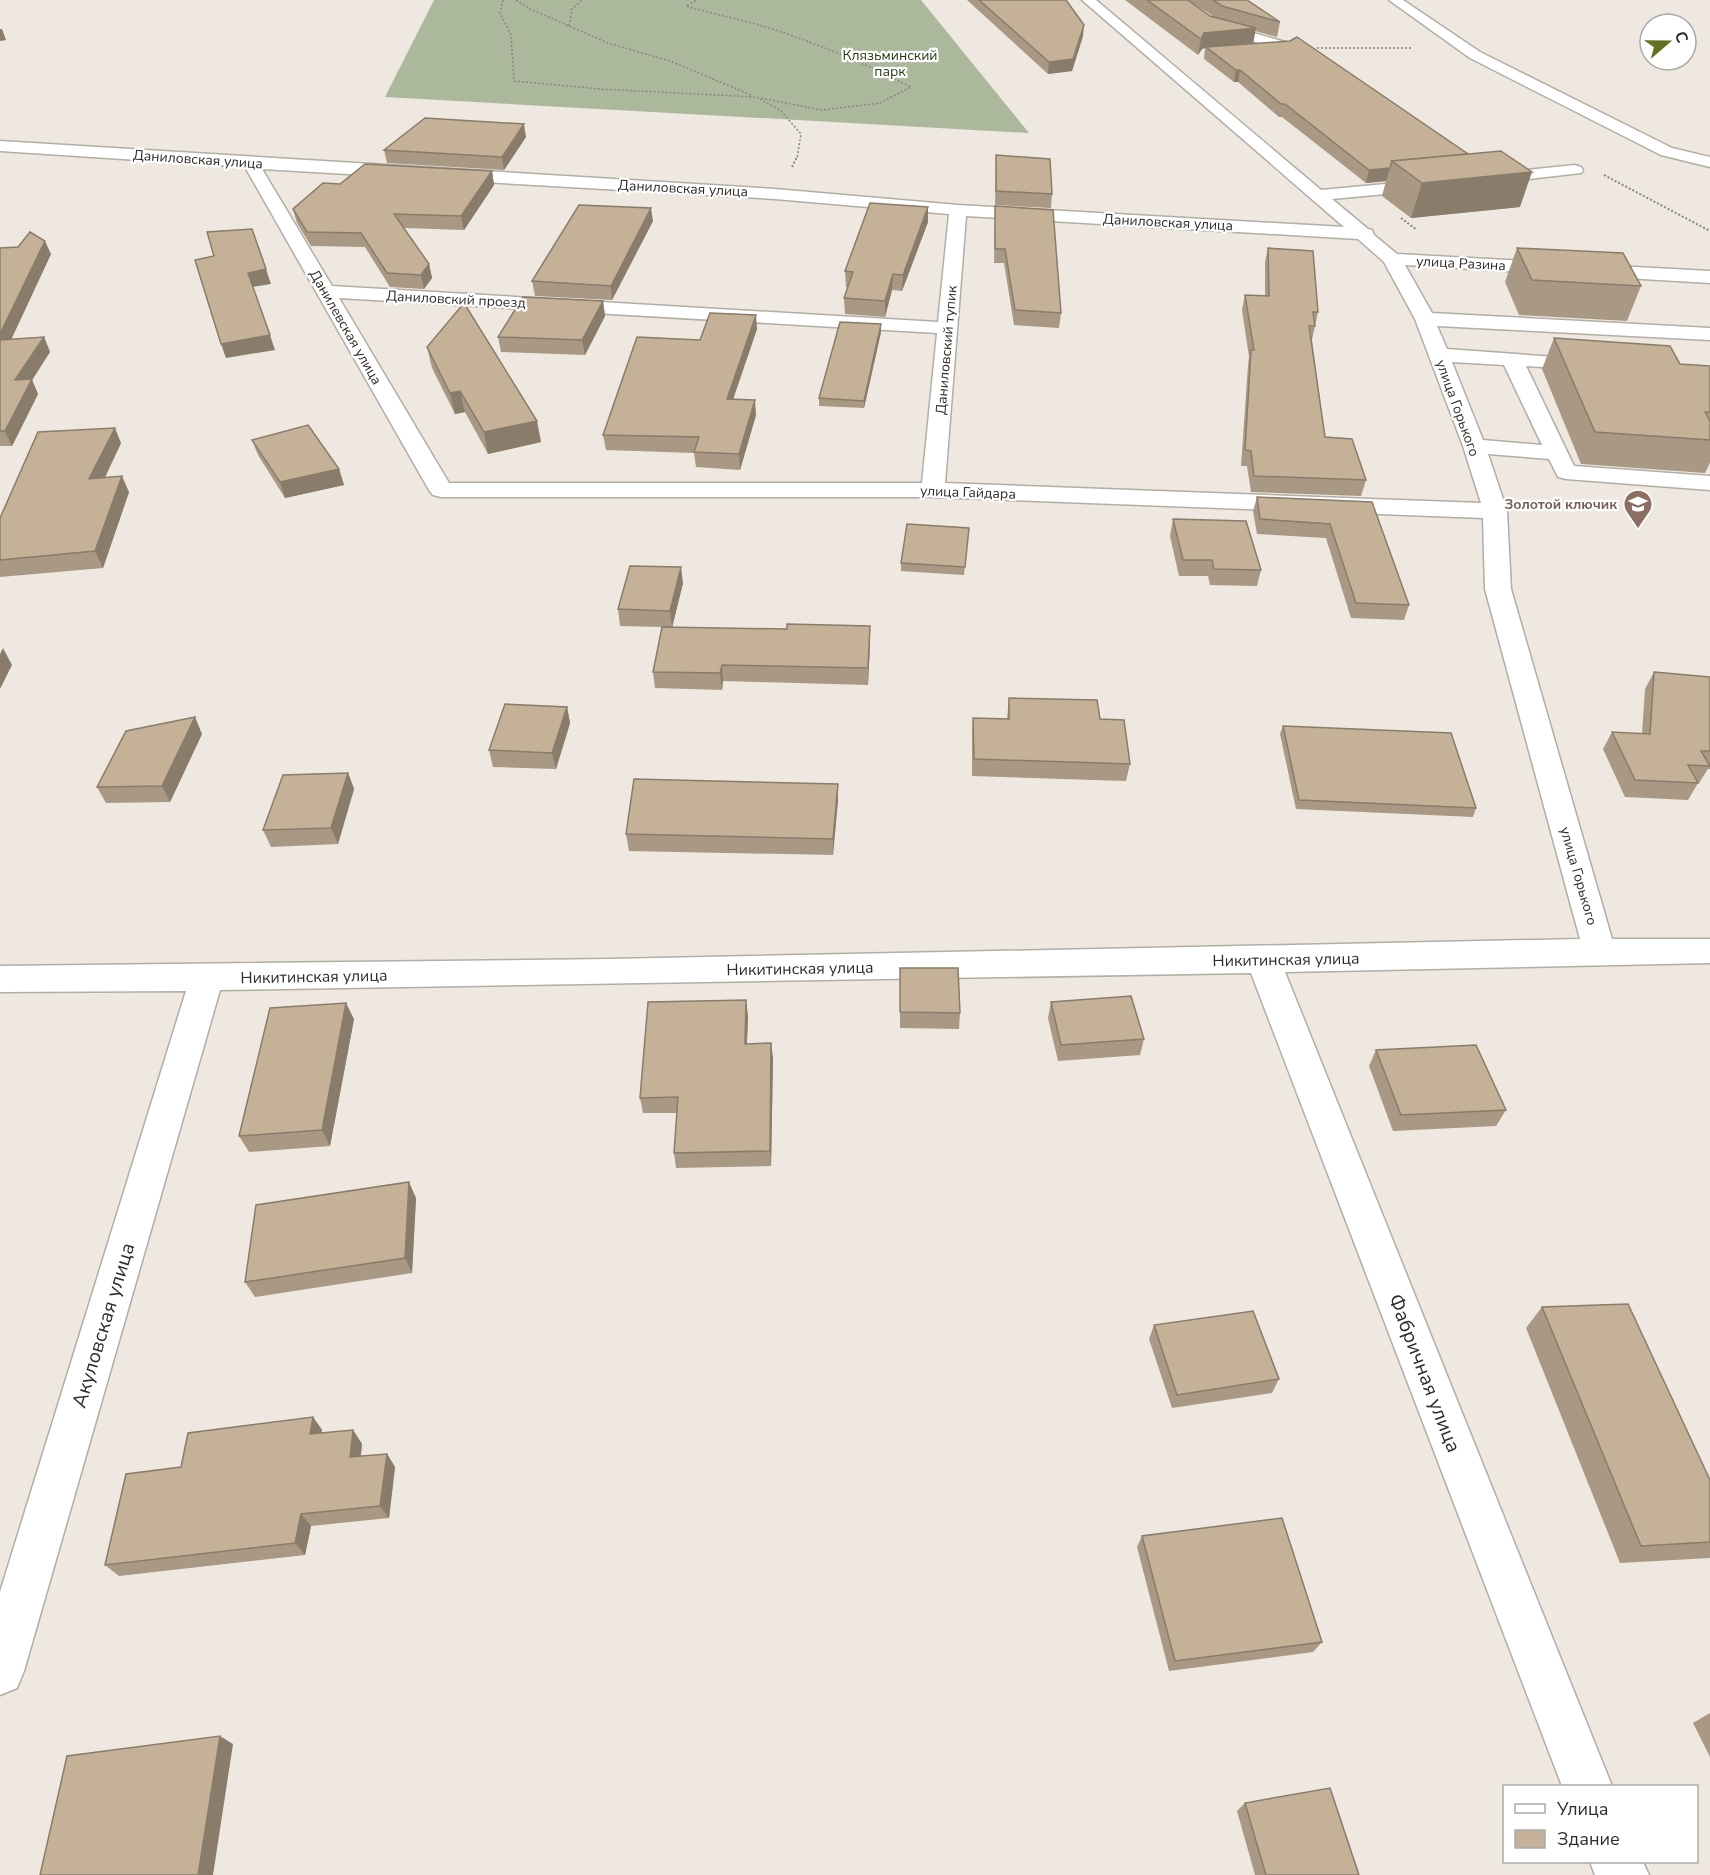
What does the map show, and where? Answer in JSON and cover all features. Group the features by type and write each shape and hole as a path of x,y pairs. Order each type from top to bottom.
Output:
{"street":[{"name":"улица Горького","path":"1088,0 1366,234 1392,259 1425,319 1474,446 1495,511 1498,589 1599,950"},
{"path":"1175,0 1214,26 1287,47 1241,51"},
{"path":"1395,0 1475,55 1667,152 1710,162"},
{"name":"Даниловская улица","path":"0,146 775,194 958,210 1366,234"},
{"name":"Данилевская улица","path":"251,163 441,490"},
{"path":"1470,180 1575,170"},
{"path":"1320,195 1447,183"},
{"name":"Даниловский тупик","path":"933,490 958,210"},
{"name":"улица Разина","path":"1392,259 1710,278"},
{"name":"Даниловский проезд","path":"325,291 947,328"},
{"path":"1425,319 1710,334"},
{"path":"1439,356 1605,366"},
{"path":"1512,359 1566,472 1710,483"},
{"path":"1474,446 1556,453"},
{"name":"улица Гайдара","path":"441,490 933,490 1495,511"},
{"name":"Никитинская улица","path":"0,979 207,978 1263,960 1599,950 1710,951"},
{"name":"Фабричная улица","path":"1263,960 1587,1785"},
{"name":"Акуловская улица","path":"0,1671 207,978"}],"path":[{"path":"503,0 500,13 511,34 514,81 600,89 755,97 822,110 880,103 911,87 874,68 776,31 686,6 697,0"},
{"path":"516,0 530,9 608,43 670,61 755,97 781,111 801,134 795,162 775,194"},
{"path":"569,26 572,9 582,0"},
{"path":"1575,170 1592,169 1710,231"}],"green space":[{"name":"Клязьминский парк","path":"434,0 921,0 1029,133 385,97"}],"building":[{"path":"979,0 1066,0 1084,25 1073,59 1049,62"},
{"path":"1147,0 1188,0 1210,16 1256,28 1204,33 1201,39"},
{"path":"1213,0 1247,0 1280,22 1222,6"},
{"path":"1297,37 1468,154 1392,161 1390,168 1369,170 1240,70 1236,70 1206,47 1290,41"},
{"path":"425,118 524,124 502,157 384,150"},
{"path":"1501,151 1532,172 1422,183 1392,161"},
{"path":"996,155 1050,159 1052,194 996,191"},
{"path":"365,164 492,171 461,216 394,214 429,264 421,275 387,273 361,233 307,232 293,209 323,183 340,184"},
{"path":"870,203 928,207 903,275 893,274 885,301 844,298 853,272 845,271"},
{"path":"579,205 651,208 611,286 532,281"},
{"path":"995,206 1053,210 1061,313 1015,310 1005,249 995,249"},
{"path":"252,229 266,269 248,273 270,335 221,344 195,260 214,256 207,232"},
{"path":"30,232 45,241 0,334 0,248 18,247"},
{"path":"1268,248 1313,251 1318,312 1313,312 1315,326 1309,326 1325,437 1352,439 1366,480 1254,476 1251,451 1245,450 1251,350 1254,350 1245,295 1269,296"},
{"path":"1517,248 1623,253 1641,286 1532,280"},
{"path":"523,297 603,301 582,340 498,337"},
{"path":"464,303 537,421 484,432 460,391 450,393 427,347"},
{"path":"710,313 756,315 727,399 755,400 739,454 694,452 699,437 603,435 637,337 700,340"},
{"path":"840,322 881,324 864,401 819,398"},
{"path":"44,337 15,380 32,379 5,431 0,431 0,340"},
{"path":"1554,338 1670,346 1680,364 1710,366 1710,412 1705,412 1710,421 1710,440 1595,432"},
{"path":"308,425 339,469 280,482 252,440"},
{"path":"115,428 89,479 122,476 95,551 0,560 0,518 38,432"},
{"path":"1257,497 1372,502 1409,605 1356,603 1330,524 1260,519"},
{"path":"1173,519 1246,521 1261,570 1214,569 1212,560 1183,560"},
{"path":"907,524 969,528 965,567 901,563"},
{"path":"630,566 681,567 670,611 618,609"},
{"path":"787,624 870,626 868,668 722,665 720,673 653,672 662,627 787,629"},
{"path":"1654,672 1710,677 1710,751 1701,751 1710,766 1688,765 1698,783 1635,780 1612,732 1650,734"},
{"path":"1009,698 1097,700 1100,719 1124,720 1130,764 974,759 973,718 1009,719"},
{"path":"505,704 567,707 552,753 489,750"},
{"path":"195,717 162,786 97,787 126,731"},
{"path":"1283,726 1451,733 1476,808 1299,800"},
{"path":"348,773 331,828 263,830 283,775"},
{"path":"634,779 838,784 833,839 626,834"},
{"path":"900,968 958,968 960,1013 900,1012"},
{"path":"1131,996 1144,1039 1061,1045 1051,1002"},
{"path":"746,1000 745,1044 771,1043 770,1151 674,1153 678,1097 640,1098 648,1002"},
{"path":"346,1003 322,1130 239,1136 270,1008"},
{"path":"1476,1045 1506,1110 1401,1115 1376,1050"},
{"path":"409,1182 405,1258 245,1282 256,1205"},
{"path":"1628,1304 1710,1480 1710,1542 1641,1546 1542,1307"},
{"path":"1253,1311 1279,1379 1177,1395 1154,1325"},
{"path":"313,1417 310,1434 353,1430 350,1457 387,1454 380,1506 301,1514 295,1543 105,1565 126,1474 181,1467 188,1433"},
{"path":"1282,1518 1322,1642 1175,1661 1142,1536"},
{"path":"220,1736 198,1875 40,1875 67,1756"},
{"path":"1330,1788 1359,1875 1266,1875 1245,1803"}],"place":[{"name":"Золотой ключик","path":"1638,530"}]}
